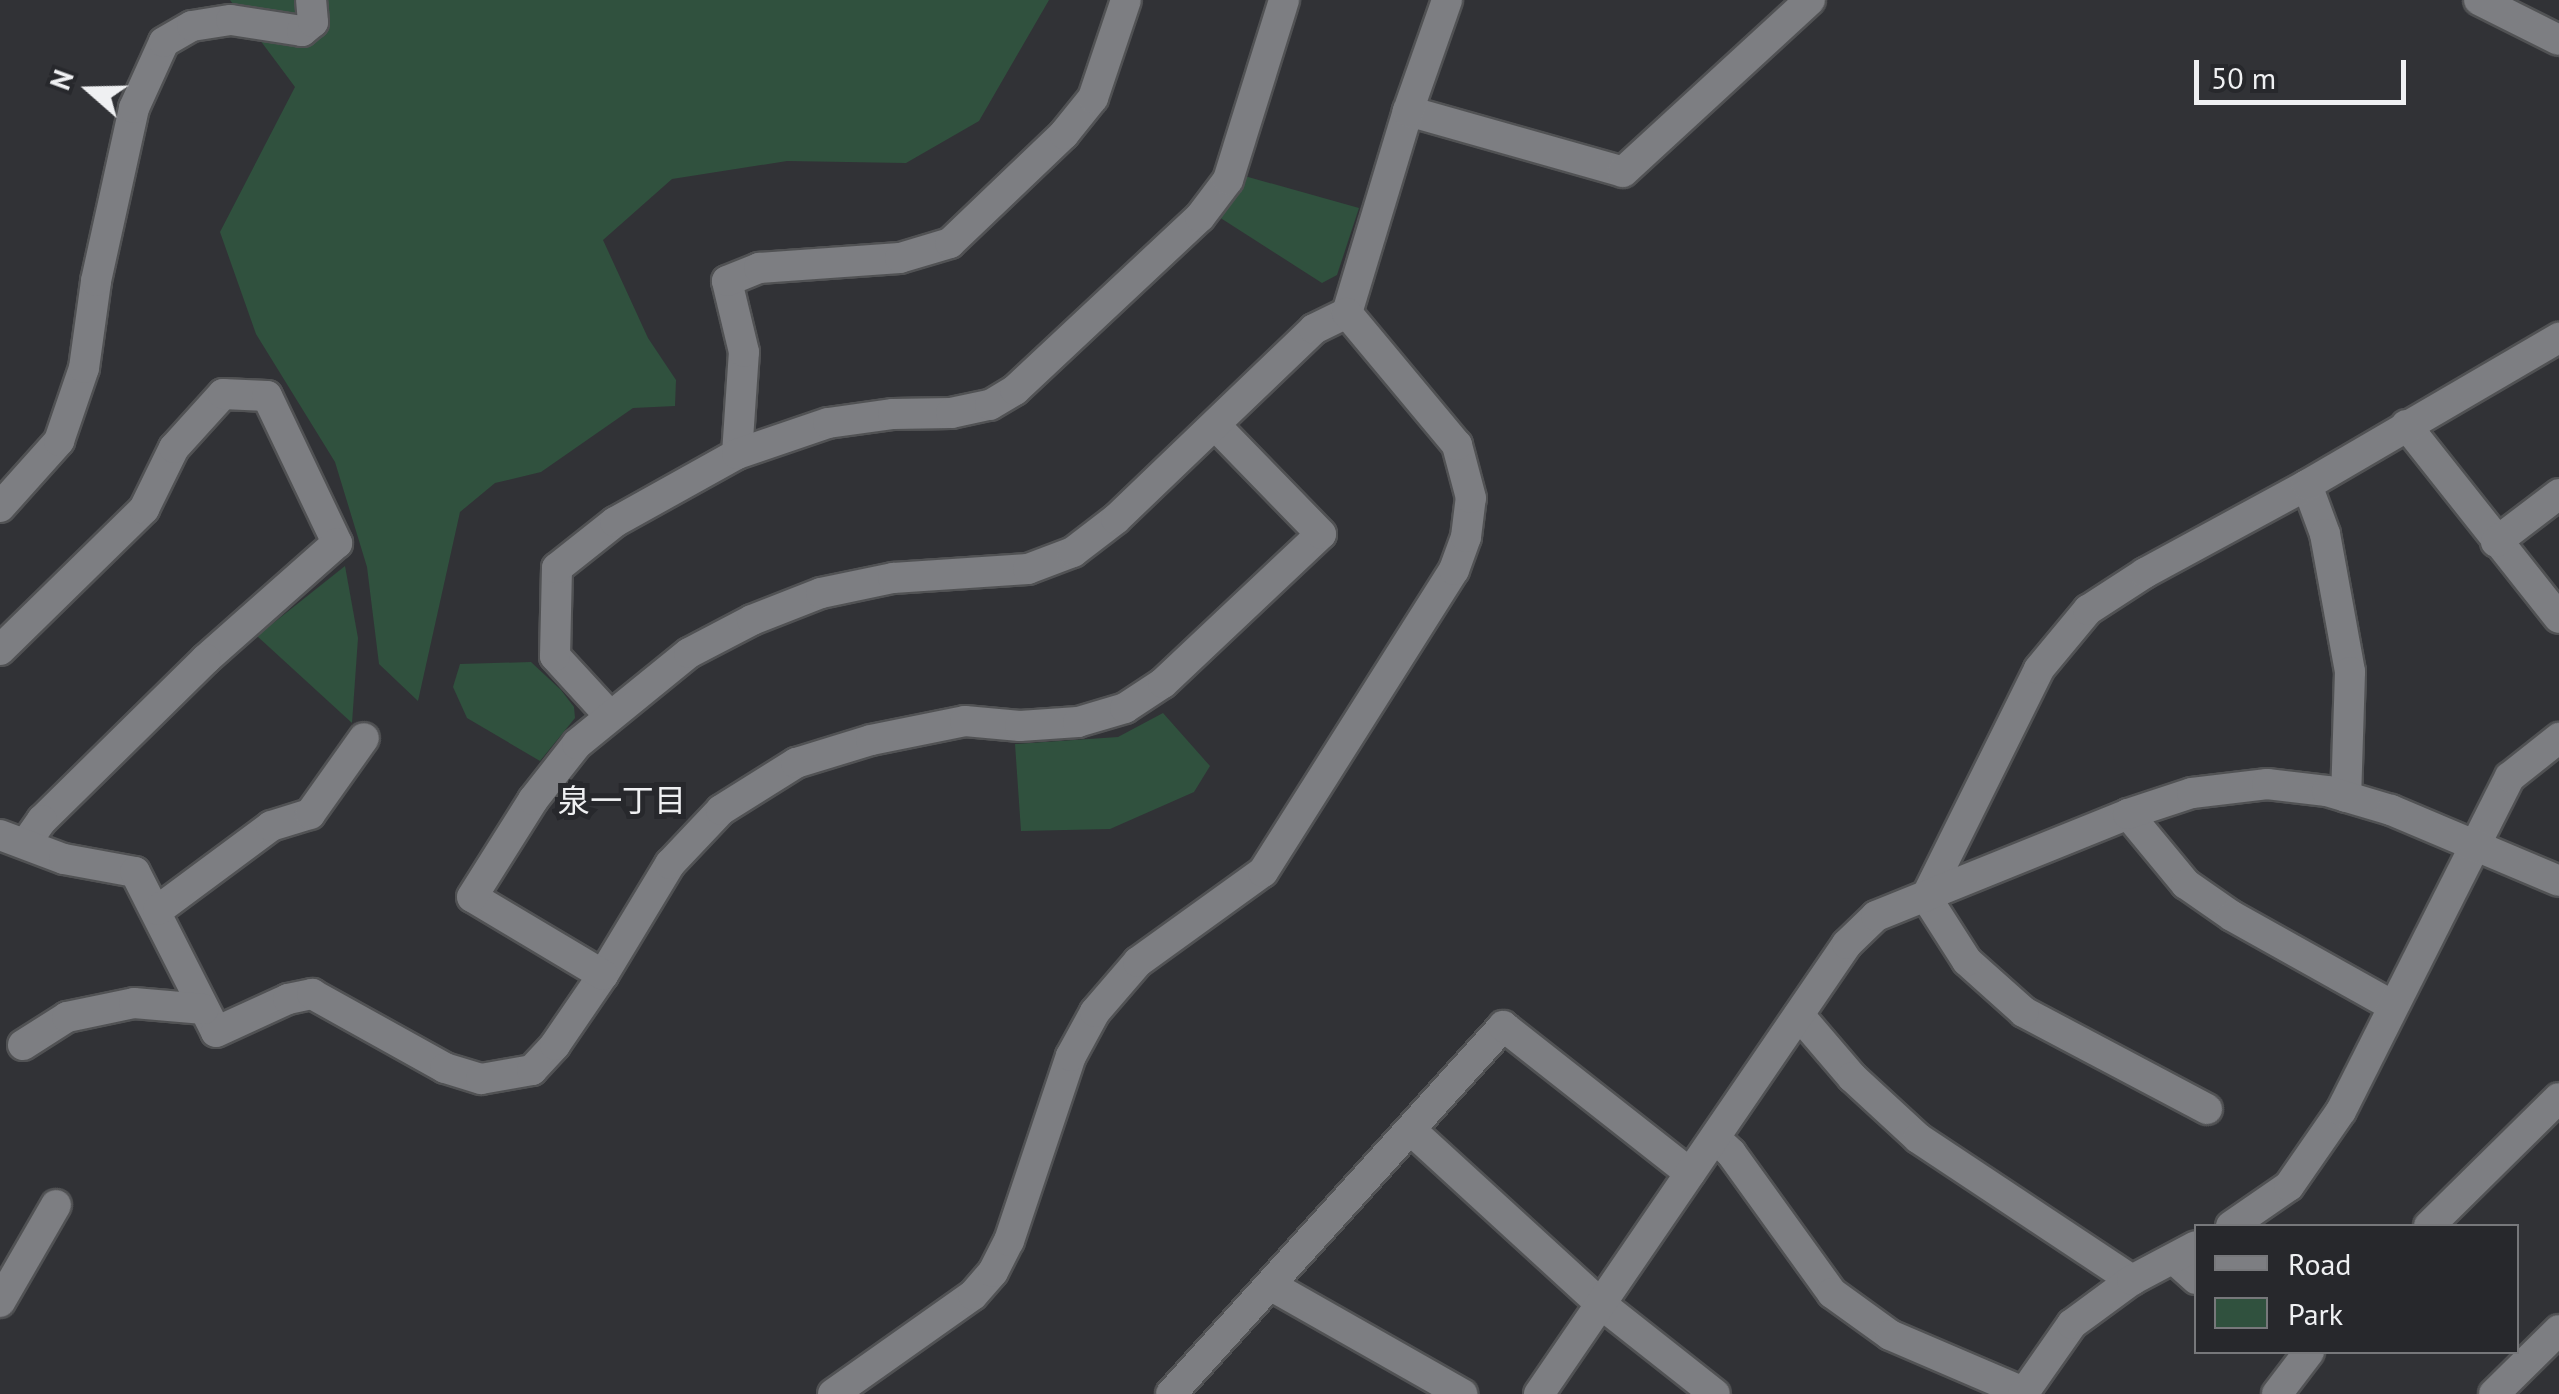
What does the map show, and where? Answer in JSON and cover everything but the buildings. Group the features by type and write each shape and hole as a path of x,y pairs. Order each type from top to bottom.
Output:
{"street":[{"path":"0,507 59,440 66,422 84,368 96,280 134,108 164,42 192,26 231,20 302,32 313,22 311,0"},
{"path":"737,454 744,352 727,280 759,268 900,258 950,243 1064,134 1093,98 1126,0"},
{"path":"609,715 555,656 557,568 615,522 737,454 828,423 893,414 951,413 990,405 1015,390 1200,217 1228,180 1284,0"},
{"path":"603,975 472,896 533,800 577,744 689,653 820,593 893,578 1028,568 1072,552 1116,519 1314,328 1347,312 1408,110 1448,0"},
{"path":"1408,110 1624,172 1810,0"},
{"path":"2479,0 2559,40"},
{"path":"833,1394 972,1295 993,1272 1008,1242 1072,1056 1095,1012 1138,962 1262,872 1454,570 1472,498 1457,445 1347,312"},
{"path":"1926,896 2039,668 2088,610 2145,572 2307,485 2559,338"},
{"path":"0,650 144,509 174,448 223,394 267,396 337,543 206,658 42,820 13,840"},
{"path":"13,840 64,858 135,872 158,910 216,1032 288,999 312,994 446,1068 481,1078 532,1070 555,1045 603,975 670,864 721,810 796,763 871,740 965,721 1020,726 1078,722 1125,708 1164,683 1321,534 1215,424"},
{"path":"2406,425 2559,618"},
{"path":"2307,485 2325,534 2350,672 2346,797"},
{"path":"2496,542 2559,494"},
{"path":"158,910 271,826 310,814 364,738"},
{"path":"2234,1224 2289,1186 2299,1174 2341,1111 2472,844 2510,777 2559,738"},
{"path":"1539,1394 1847,944 1876,916 2128,814 2192,793 2268,784 2346,797 2559,881"},
{"path":"2128,814 2186,884 2232,916 2393,1006"},
{"path":"1926,896 1967,960 2024,1012 2207,1109"},
{"path":"23,1044 67,1017 134,1003 204,1009"},
{"path":"1798,1015 1852,1077 1918,1138 2132,1280"},
{"path":"1175,1392 1503,1026 1690,1174"},
{"path":"2431,1224 2559,1098"},
{"path":"1412,1131 1601,1304 1714,1394"},
{"path":"1714,1138 1731,1153 1832,1293 1890,1335 2023,1393 2072,1324 2132,1280 2189,1261"},
{"path":"0,1302 56,1205"},
{"path":"1272,1286 1462,1394"},
{"path":"2494,1394 2559,1330"}],"green space":[{"path":"230,0 1049,0 979,121 906,163 787,161 672,179 603,240 648,338 676,380 675,406 633,408 541,472 495,483 460,512 418,701 379,664 367,567 335,462 256,334 220,232 295,87"},
{"path":"1241,175 1359,208 1337,275 1322,283 1219,217"},
{"path":"345,566 358,638 352,723 257,636"},
{"path":"531,662 561,690 574,707 575,718 540,761 467,718 453,687 460,664"},
{"path":"1163,713 1210,766 1194,792 1110,829 1021,831 1015,744 1118,737"}],"district":[{"name":"泉一丁目","path":"622,800"}]}
